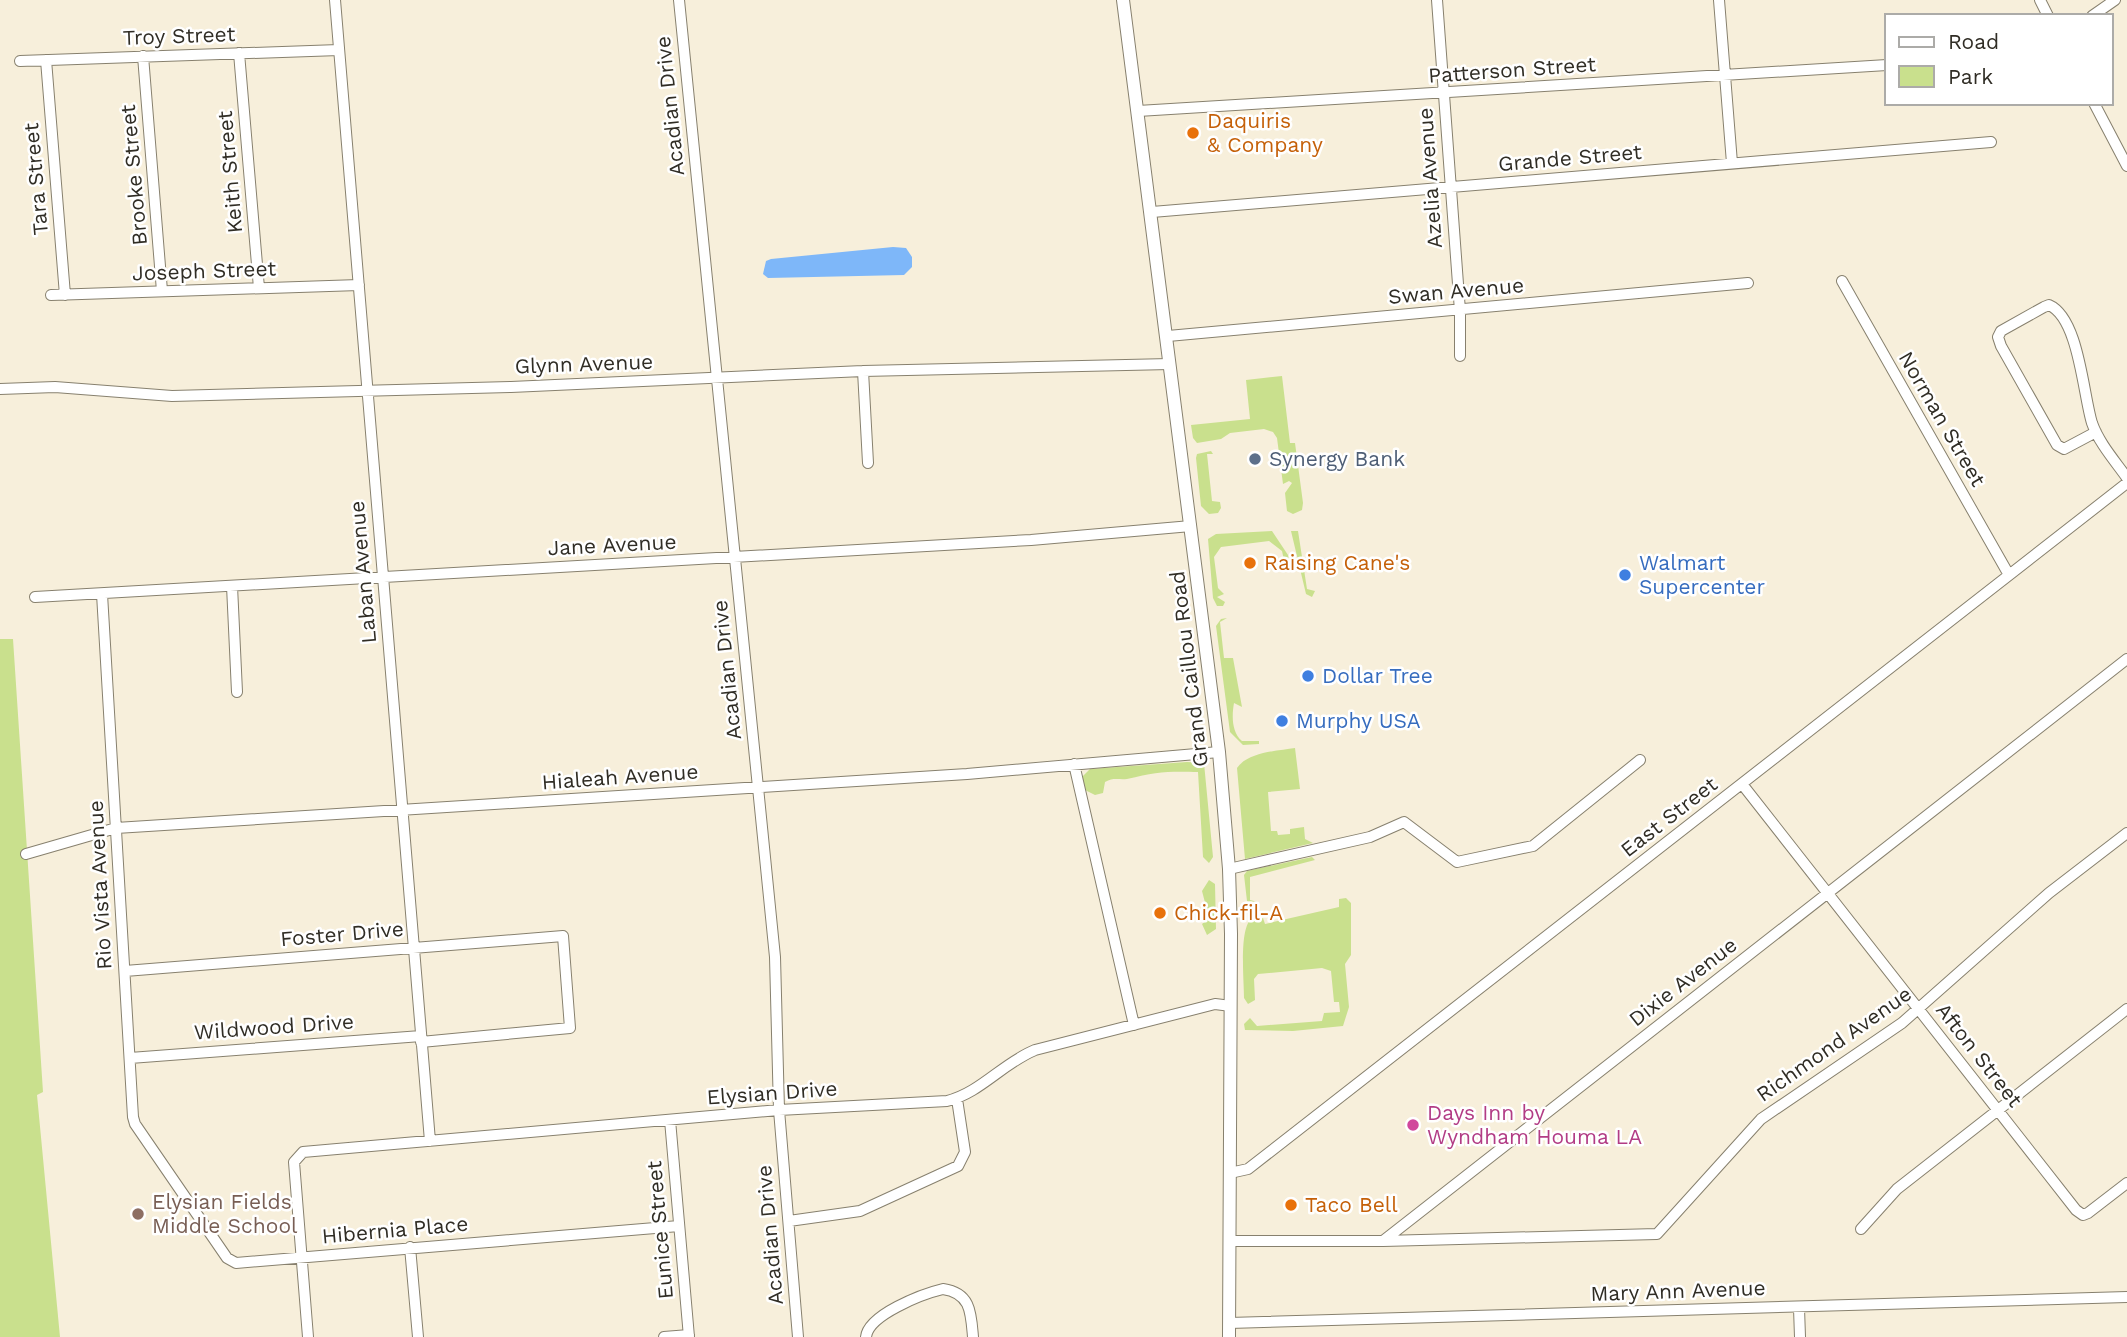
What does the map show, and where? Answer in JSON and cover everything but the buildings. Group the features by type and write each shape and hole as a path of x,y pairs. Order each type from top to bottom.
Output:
{"main road":[{"name":"Grand Caillou Road","path":"1123,0 1168,336 1219,752 1230,869 1229,1337"}],"street":[{"name":"Laban Avenue","path":"335,0 430,1141"},
{"name":"Acadian Drive","path":"678,0 775,957 779,1110 798,1337"},
{"name":"Azelia Avenue","path":"1437,0 1460,311 1460,356"},
{"path":"1719,0 1732,163"},
{"path":"2095,14 2115,0"},
{"name":"Troy Street","path":"20,61 339,50"},
{"name":"Keith Street","path":"239,53 259,288"},
{"name":"Brooke Street","path":"143,56 162,291"},
{"name":"Tara Street","path":"46,60 65,295"},
{"name":"Patterson Street","path":"1138,111 1885,65"},
{"path":"2095,105 2127,166"},
{"name":"Grande Street","path":"1152,212 1991,142"},
{"name":"Norman Street","path":"1842,281 2009,575"},
{"name":"Swan Avenue","path":"1168,336 1748,283"},
{"name":"Joseph Street","path":"51,295 359,285"},
{"path":"2096,432 2070,448 2061,449 2057,445 2001,346 1998,337 2001,331 2049,305 2057,309 2071,333 2096,432 2127,484"},
{"name":"Glynn Avenue","path":"0,389 55,387 172,396 718,379 863,371 1170,364"},
{"path":"863,371 868,463"},
{"name":"East Street","path":"1230,1173 1248,1169 2127,484"},
{"name":"Jane Avenue","path":"35,597 1031,540 1191,526"},
{"path":"232,586 237,692"},
{"name":"Rio Vista Avenue","path":"102,593 135,1124 163,1166"},
{"name":"Dixie Avenue","path":"1383,1241 2127,659"},
{"name":"Hialeah Avenue","path":"26,854 116,828 759,788 1219,752"},
{"path":"1230,869 1370,837 1404,822 1457,862 1533,846 1640,760"},
{"path":"1074,764 1134,1025"},
{"name":"Afton Street","path":"1742,784 2076,1210 2083,1215 2127,1183"},
{"name":"Richmond Avenue","path":"1383,1241 1657,1234 1761,1119 1846,1064 1919,1009 2049,893 2127,833"},
{"name":"Foster Drive","path":"125,971 563,936 570,1028"},
{"name":"Elysian Drive","path":"302,1256 294,1168 298,1157 310,1151 779,1110 957,1099 1026,1054 1215,1004 1231,1006"},
{"path":"1861,1229 1897,1189 2127,1009"},
{"name":"Wildwood Drive","path":"130,1058 570,1028"},
{"path":"789,1221 860,1212 958,1166 965,1152 957,1099"},
{"name":"Eunice Street","path":"670,1120 689,1336"},
{"name":"Hibernia Place","path":"163,1166 232,1261 679,1226"},
{"path":"1229,1241 1383,1241"},
{"path":"410,1247 418,1337"},
{"path":"302,1256 308,1337"},
{"path":"866,1337 867,1328 880,1316 943,1289 962,1296 968,1303 973,1337"},
{"name":"Mary Ann Avenue","path":"1229,1323 2127,1297"},
{"path":"1799,1307 1800,1337"},
{"path":"664,1337 689,1336"}],"green space":[{"path":"1282,376 1290,443 1295,443 1303,503 1302,510 1293,514 1287,511 1285,493 1292,483 1289,481 1283,484 1277,438 1273,432 1264,429 1230,433 1221,439 1197,443 1193,438 1191,425 1250,419 1246,380"},
{"path":"1211,451 1213,454 1207,454 1212,501 1220,502 1221,508 1218,513 1209,514 1201,506 1196,458 1197,454"},
{"path":"1272,531 1288,555 1290,569 1286,569 1282,551 1269,541 1221,547 1214,557 1218,588 1224,594 1217,597 1225,602 1223,606 1217,606 1213,598 1208,539 1216,534"},
{"path":"1291,531 1298,531 1307,589 1315,591 1312,597 1306,594"},
{"path":"1227,618 1220,622 1224,658 1233,658 1242,707 1234,703 1234,728 1242,741 1259,741 1259,744 1243,745 1230,732 1216,626 1221,619"},
{"path":"0,639 13,639 43,1092 37,1095 60,1337 0,1337"},
{"path":"1295,748 1300,789 1268,792 1271,831 1277,831 1278,835 1290,834 1290,829 1304,827 1305,839 1313,843 1245,859 1237,768 1255,755"},
{"path":"1204,763 1213,857 1209,863 1203,857 1198,772 1162,773 1111,780 1105,782 1103,793 1095,795 1085,790 1082,777 1090,769"},
{"path":"1312,857 1315,860 1250,877 1250,900 1258,902 1247,901 1244,875 1247,871"},
{"path":"1209,880 1215,884 1216,929 1207,935 1202,924 1209,918 1202,891"},
{"path":"1346,898 1351,903 1351,955 1345,964 1349,1007 1343,1026 1293,1031 1245,1030 1244,1024 1250,1018 1257,1026 1322,1021 1324,1013 1340,1012 1339,1002 1334,1002 1331,971 1322,968 1258,974 1254,979 1255,1000 1248,1004 1244,998 1244,944 1247,925 1251,919 1263,918 1265,924 1339,907 1339,899"}],"water":[{"path":"906,248 912,257 912,267 904,275 768,278 763,274 766,261 771,259"}],"place":[{"name":"Daquiris & Company","path":"1193,133"},
{"name":"Synergy Bank","path":"1255,459"},
{"name":"Raising Cane's","path":"1250,563"},
{"name":"Walmart Supercenter","path":"1625,575"},
{"name":"Dollar Tree","path":"1308,676"},
{"name":"Murphy USA","path":"1282,721"},
{"name":"Chick-fil-A","path":"1160,913"},
{"name":"Days Inn by Wyndham Houma LA","path":"1413,1125"},
{"name":"Taco Bell","path":"1291,1205"},
{"name":"Elysian Fields Middle School","path":"138,1214"}]}
